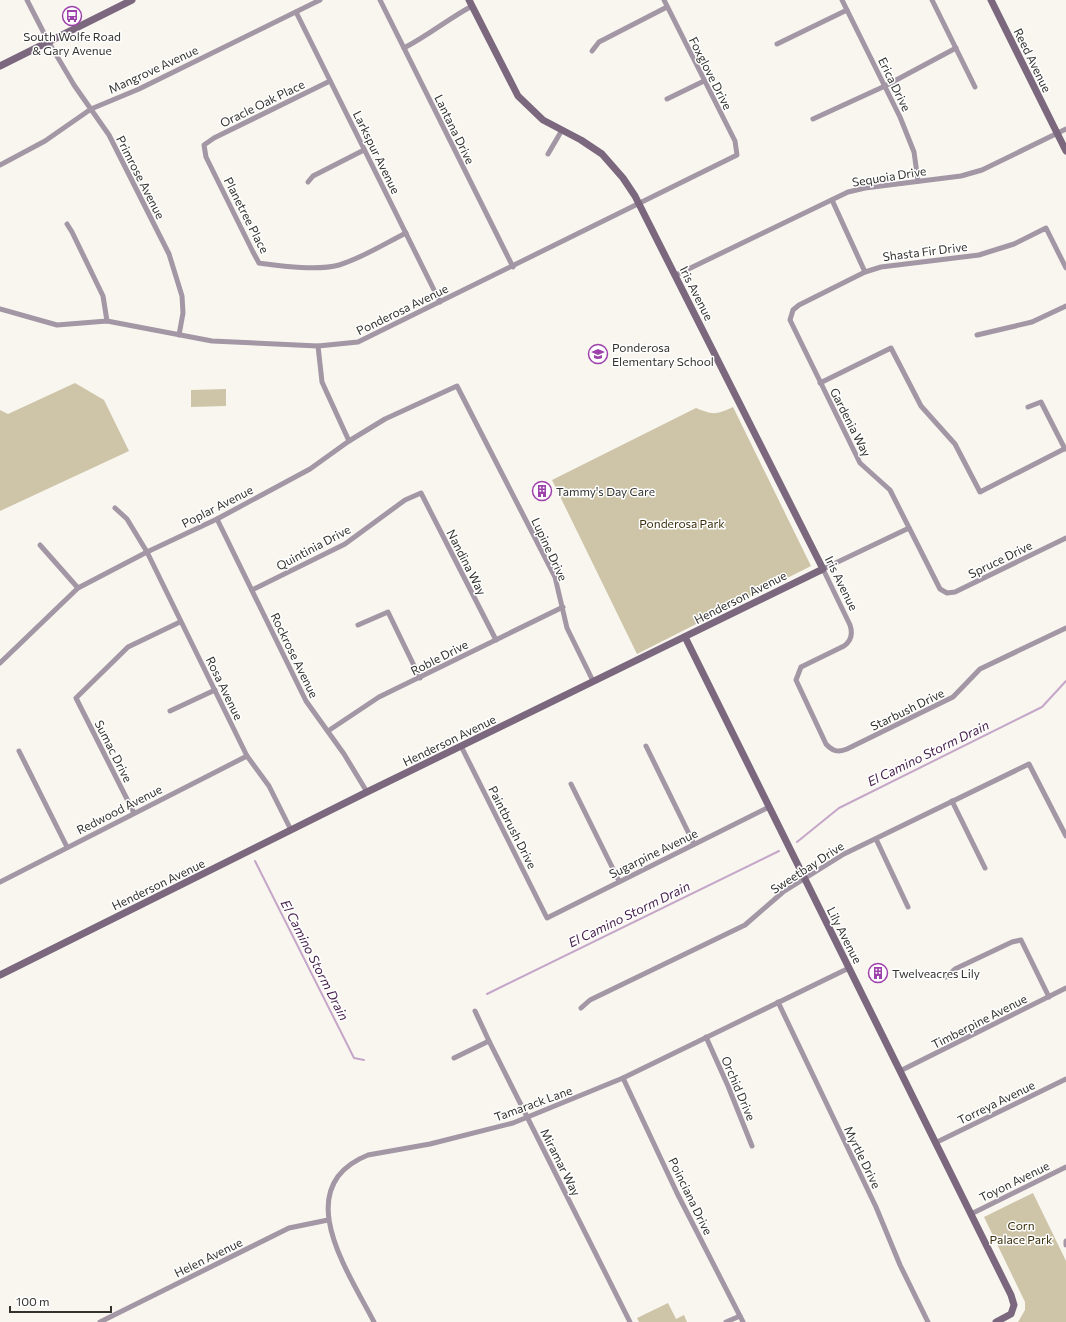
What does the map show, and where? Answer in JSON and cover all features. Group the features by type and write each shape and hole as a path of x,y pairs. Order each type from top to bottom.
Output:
{"street":[{"name":"Primrose Avenue","path":"27,0 48,41 74,86 109,135 166,248 176,272 182,296 183,312 179,335"},
{"path":"0,66 132,0"},
{"name":"Mangrove Avenue","path":"0,165 45,141 91,109 138,89 320,0"},
{"name":"Lantana Drive","path":"380,0 513,267"},
{"name":"Foxglove Drive","path":"664,0 734,141 737,156"},
{"name":"Erica Drive","path":"842,0 900,117 914,152 918,181"},
{"path":"932,0 975,87"},
{"name":"Reed Avenue","path":"991,0 1066,151"},
{"path":"404,48 425,38 471,3"},
{"name":"Iris Avenue","path":"471,3 518,96 542,120 602,154 623,178 639,204 676,275 823,569 850,625 851,638 844,646 803,666 798,671 796,680 826,744 834,751"},
{"path":"592,51 599,42 667,7"},
{"path":"777,44 847,10"},
{"name":"Larkspur Avenue","path":"296,12 440,302"},
{"path":"813,119 885,86 956,48"},
{"name":"Oracle Oak Place","path":"204,145 214,138 330,81"},
{"path":"668,99 704,81"},
{"name":"Sequoia Drive","path":"676,275 848,192 865,188 961,176 982,170 1066,129"},
{"path":"548,154 562,130"},
{"name":"Planetree Place","path":"204,145 206,157 260,263 324,267 338,265 355,259 406,233"},
{"path":"308,182 313,176 364,150"},
{"name":"Ponderosa Avenue","path":"0,310 57,325 107,321 212,341 318,346 358,342 737,156"},
{"path":"832,200 865,272"},
{"path":"67,224 103,296 107,321"},
{"name":"Shasta Fir Drive","path":"791,314 799,305 865,272 888,265 979,255 1014,244 1046,228 1066,268"},
{"path":"977,335 1032,322 1066,306"},
{"name":"Gardenia Way","path":"791,314 791,324 860,463 890,490 935,582 942,591"},
{"path":"318,346 322,382 349,441"},
{"path":"820,383 891,348 921,406 955,444 980,492 1065,448 1041,402 1028,407"},
{"name":"Poplar Avenue","path":"0,663 78,588 147,552 217,519 310,469 349,441 385,419 457,386"},
{"name":"Lupine Drive","path":"457,386 555,577 567,628 593,681"},
{"name":"Quintinia Drive","path":"252,590 345,544 404,500 421,493"},
{"name":"Nandina Way","path":"421,493 496,640"},
{"name":"Rosa Avenue","path":"116,508 127,519 147,552 247,756 269,786 291,830"},
{"name":"Rockrose Avenue","path":"217,519 306,701 344,754 367,792"},
{"name":"Henderson Avenue","path":"0,975 367,792 908,528"},
{"name":"Spruce Drive","path":"942,591 955,592 1066,538"},
{"path":"40,545 78,588"},
{"name":"Roble Drive","path":"328,731 379,697 562,607"},
{"path":"358,626 388,612 420,678"},
{"name":"Sumac Drive","path":"134,813 76,698 128,647 180,622"},
{"name":"Starbush Drive","path":"834,751 842,752 954,697 980,669 1066,628"},
{"name":"Lily Avenue","path":"685,637 1011,1295 1014,1309 1008,1316 996,1322"},
{"path":"170,711 215,690"},
{"name":"Paintbrush Drive","path":"461,746 547,918"},
{"path":"646,746 694,844"},
{"path":"19,751 67,847"},
{"name":"Redwood Avenue","path":"0,882 247,756"},
{"name":"Sweetbay Drive","path":"581,1008 590,1000 745,926 783,892 805,880 844,854 1029,764 1066,836"},
{"path":"571,784 619,881"},
{"path":"952,801 985,868"},
{"name":"Sugarpine Avenue","path":"547,918 769,807"},
{"path":"876,839 908,907"},
{"path":"946,977 955,969 1012,942 1021,940 1049,997"},
{"name":"Tamarack Lane","path":"374,1322 330,1232 328,1220 329,1198 334,1183 339,1176 359,1159 368,1155 434,1143 514,1123 624,1078 849,968"},
{"name":"Timberpine Avenue","path":"900,1071 1066,988"},
{"name":"Myrtle Drive","path":"778,1002 876,1207 900,1265 928,1322"},
{"name":"Miramar Way","path":"475,1011 630,1322"},
{"name":"Orchid Drive","path":"706,1037 728,1086 752,1146"},
{"path":"454,1058 489,1041"},
{"name":"Poinciana Drive","path":"624,1078 678,1193 743,1322"},
{"name":"Torreya Avenue","path":"935,1143 1066,1079"},
{"name":"Toyon Avenue","path":"971,1214 1066,1167"},
{"name":"Helen Avenue","path":"100,1322 289,1228 328,1220"},
{"path":"726,1322 740,1316"}],"green space":[{"path":"75,383 104,400 129,451 0,511 0,410 8,414"},
{"path":"226,389 226,406 191,407 191,390"},
{"name":"Ponderosa Park","path":"733,407 811,566 637,654 552,480 696,408 711,413 718,413"},
{"name":"Corn Palace Park","path":"1033,1193 1066,1261 1066,1322 1018,1322 1025,1310 1025,1302 984,1217"},
{"path":"668,1303 676,1319 684,1315 687,1322 639,1322 637,1318"}],"waterway":[{"name":"El Camino Storm Drain","path":"797,842 839,808 1042,707 1066,681"},
{"name":"El Camino Storm Drain","path":"487,994 779,851"},
{"name":"El Camino Storm Drain","path":"255,861 354,1058 364,1060"}],"place":[{"name":"South Wolfe Road & Gary Avenue","path":"72,16"},
{"name":"Ponderosa Elementary School","path":"598,354"},
{"name":"Tammy's Day Care","path":"542,491"},
{"name":"Twelveacres Lily","path":"878,973"}]}
